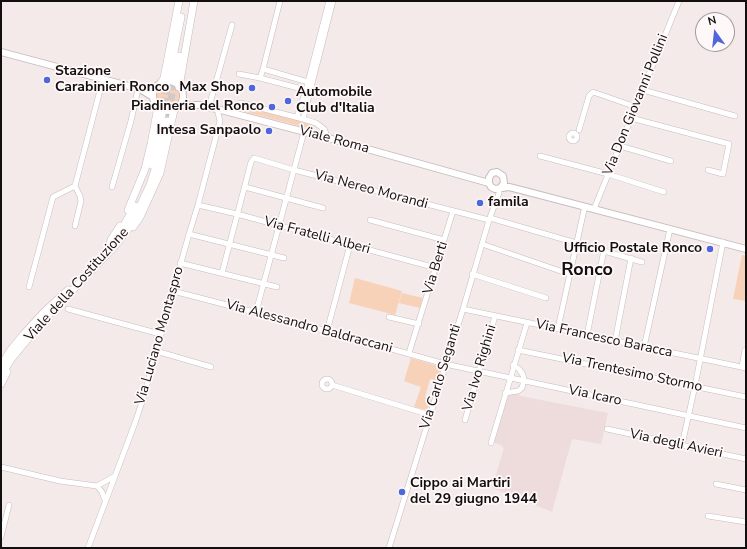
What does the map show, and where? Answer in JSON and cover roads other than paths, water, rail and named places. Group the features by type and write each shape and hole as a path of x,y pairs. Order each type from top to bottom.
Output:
{"highway":[{"path":"159,85 164,78 179,1"},
{"path":"184,1 172,77 189,1"},
{"path":"179,87 194,1"},
{"path":"158,107 145,169 122,224 111,240 111,247 122,243 140,217 160,173 177,108"},
{"name":"Viale della Costituzione","path":"1,375 40,324 111,247 148,179 164,118"},
{"name":"Viale della Costituzione","path":"1,366 10,351 44,312 111,247"},
{"path":"1,384 19,350"},
{"path":"1,362 10,351"}],"main road":[{"path":"1,52 139,89 153,98 158,107 165,111 177,108 183,94 179,87 171,82 139,89"},
{"path":"153,98 159,85"},
{"name":"Viale Roma","path":"183,94 200,105"},
{"name":"Viale Roma","path":"177,108 200,105 209,107 468,177 495,187 522,190 746,249"},
{"path":"492,173 500,173 504,178 504,183 495,187 489,178 492,173"},
{"name":"Viale Roma","path":"468,177 482,176 492,173"},
{"name":"Viale Roma","path":"504,178 522,190"}],"street":[{"path":"260,78 280,1"},
{"path":"297,117 306,90 329,1"},
{"path":"303,119 333,1"},
{"name":"Via Don Giovanni Pollini","path":"594,209 678,1"},
{"path":"209,107 232,25"},
{"path":"263,69 308,82"},
{"path":"239,74 306,90"},
{"path":"75,226 81,201 75,186 103,79"},
{"path":"112,187 139,89"},
{"path":"643,90 735,116"},
{"path":"577,134 589,96 593,92 636,107"},
{"path":"237,114 240,104"},
{"path":"220,120 227,112 240,104 297,117 316,123 324,130 328,138"},
{"name":"Via Luciano Montaspro","path":"88,548 135,423 188,234 198,205 220,120 217,109"},
{"path":"631,118 729,144 723,174 708,170"},
{"path":"256,312 294,170 307,133 315,131 317,128 316,123"},
{"path":"620,146 671,161"},
{"path":"540,156 608,174 664,192"},
{"name":"Via Nereo Morandi","path":"245,187 253,158 294,170 489,219 604,250 642,262"},
{"path":"29,287 53,197 75,186"},
{"path":"222,273 245,187 323,208"},
{"name":"Via Carlo Seganti","path":"389,548 463,309 493,206 495,187"},
{"name":"Via Fratelli Alberi","path":"198,205 279,225 436,268"},
{"path":"558,328 584,210"},
{"name":"Via Berti","path":"409,353 453,211"},
{"path":"370,220 444,240"},
{"path":"644,347 670,229"},
{"path":"188,234 284,258"},
{"path":"682,445 701,358 723,242"},
{"path":"482,244 569,274"},
{"path":"328,331 350,245"},
{"path":"587,335 604,250"},
{"path":"615,341 631,258"},
{"path":"180,263 277,287"},
{"path":"472,274 546,298"},
{"name":"Via Alessandro Baldraccani","path":"173,291 328,331 445,364"},
{"path":"68,309 160,334"},
{"name":"Via Francesco Baracca","path":"463,309 744,368"},
{"path":"389,316 419,324"},
{"name":"Via Ivo Righini","path":"465,420 495,316"},
{"path":"491,443 513,365 527,323"},
{"name":"Via Trentesimo Stormo","path":"518,350 746,397"},
{"path":"744,368 745,350"},
{"path":"156,351 211,367"},
{"name":"Via Icaro","path":"445,364 746,428"},
{"path":"505,393 518,391 522,388 524,380 523,375 519,369 513,365"},
{"path":"332,385 430,415"},
{"name":"Via degli Avieri","path":"607,429 746,459"},
{"path":"1,467 52,479 100,487 107,485 110,489"},
{"path":"100,487 115,476"},
{"path":"716,484 746,490"},
{"path":"100,487 106,501"},
{"path":"1,537 9,505"},
{"path":"708,516 746,522"}],"tunnel":[{"path":"162,115 169,77"},
{"path":"167,121 175,77"}],"place":[{"name":"Stazione Carabinieri Ronco","path":"47,80"},
{"name":"Max Shop","path":"252,88"},
{"name":"Automobile Club d'Italia","path":"288,101"},
{"name":"Piadineria del Ronco","path":"272,107"},
{"name":"Intesa Sanpaolo","path":"269,131"},
{"name":"famila","path":"480,203"},
{"name":"Ufficio Postale Ronco","path":"710,249"},
{"name":"Cippo ai Martiri del 29 giugno 1944","path":"402,492"}],"district":[{"name":"Ronco","path":"587,271"}]}
